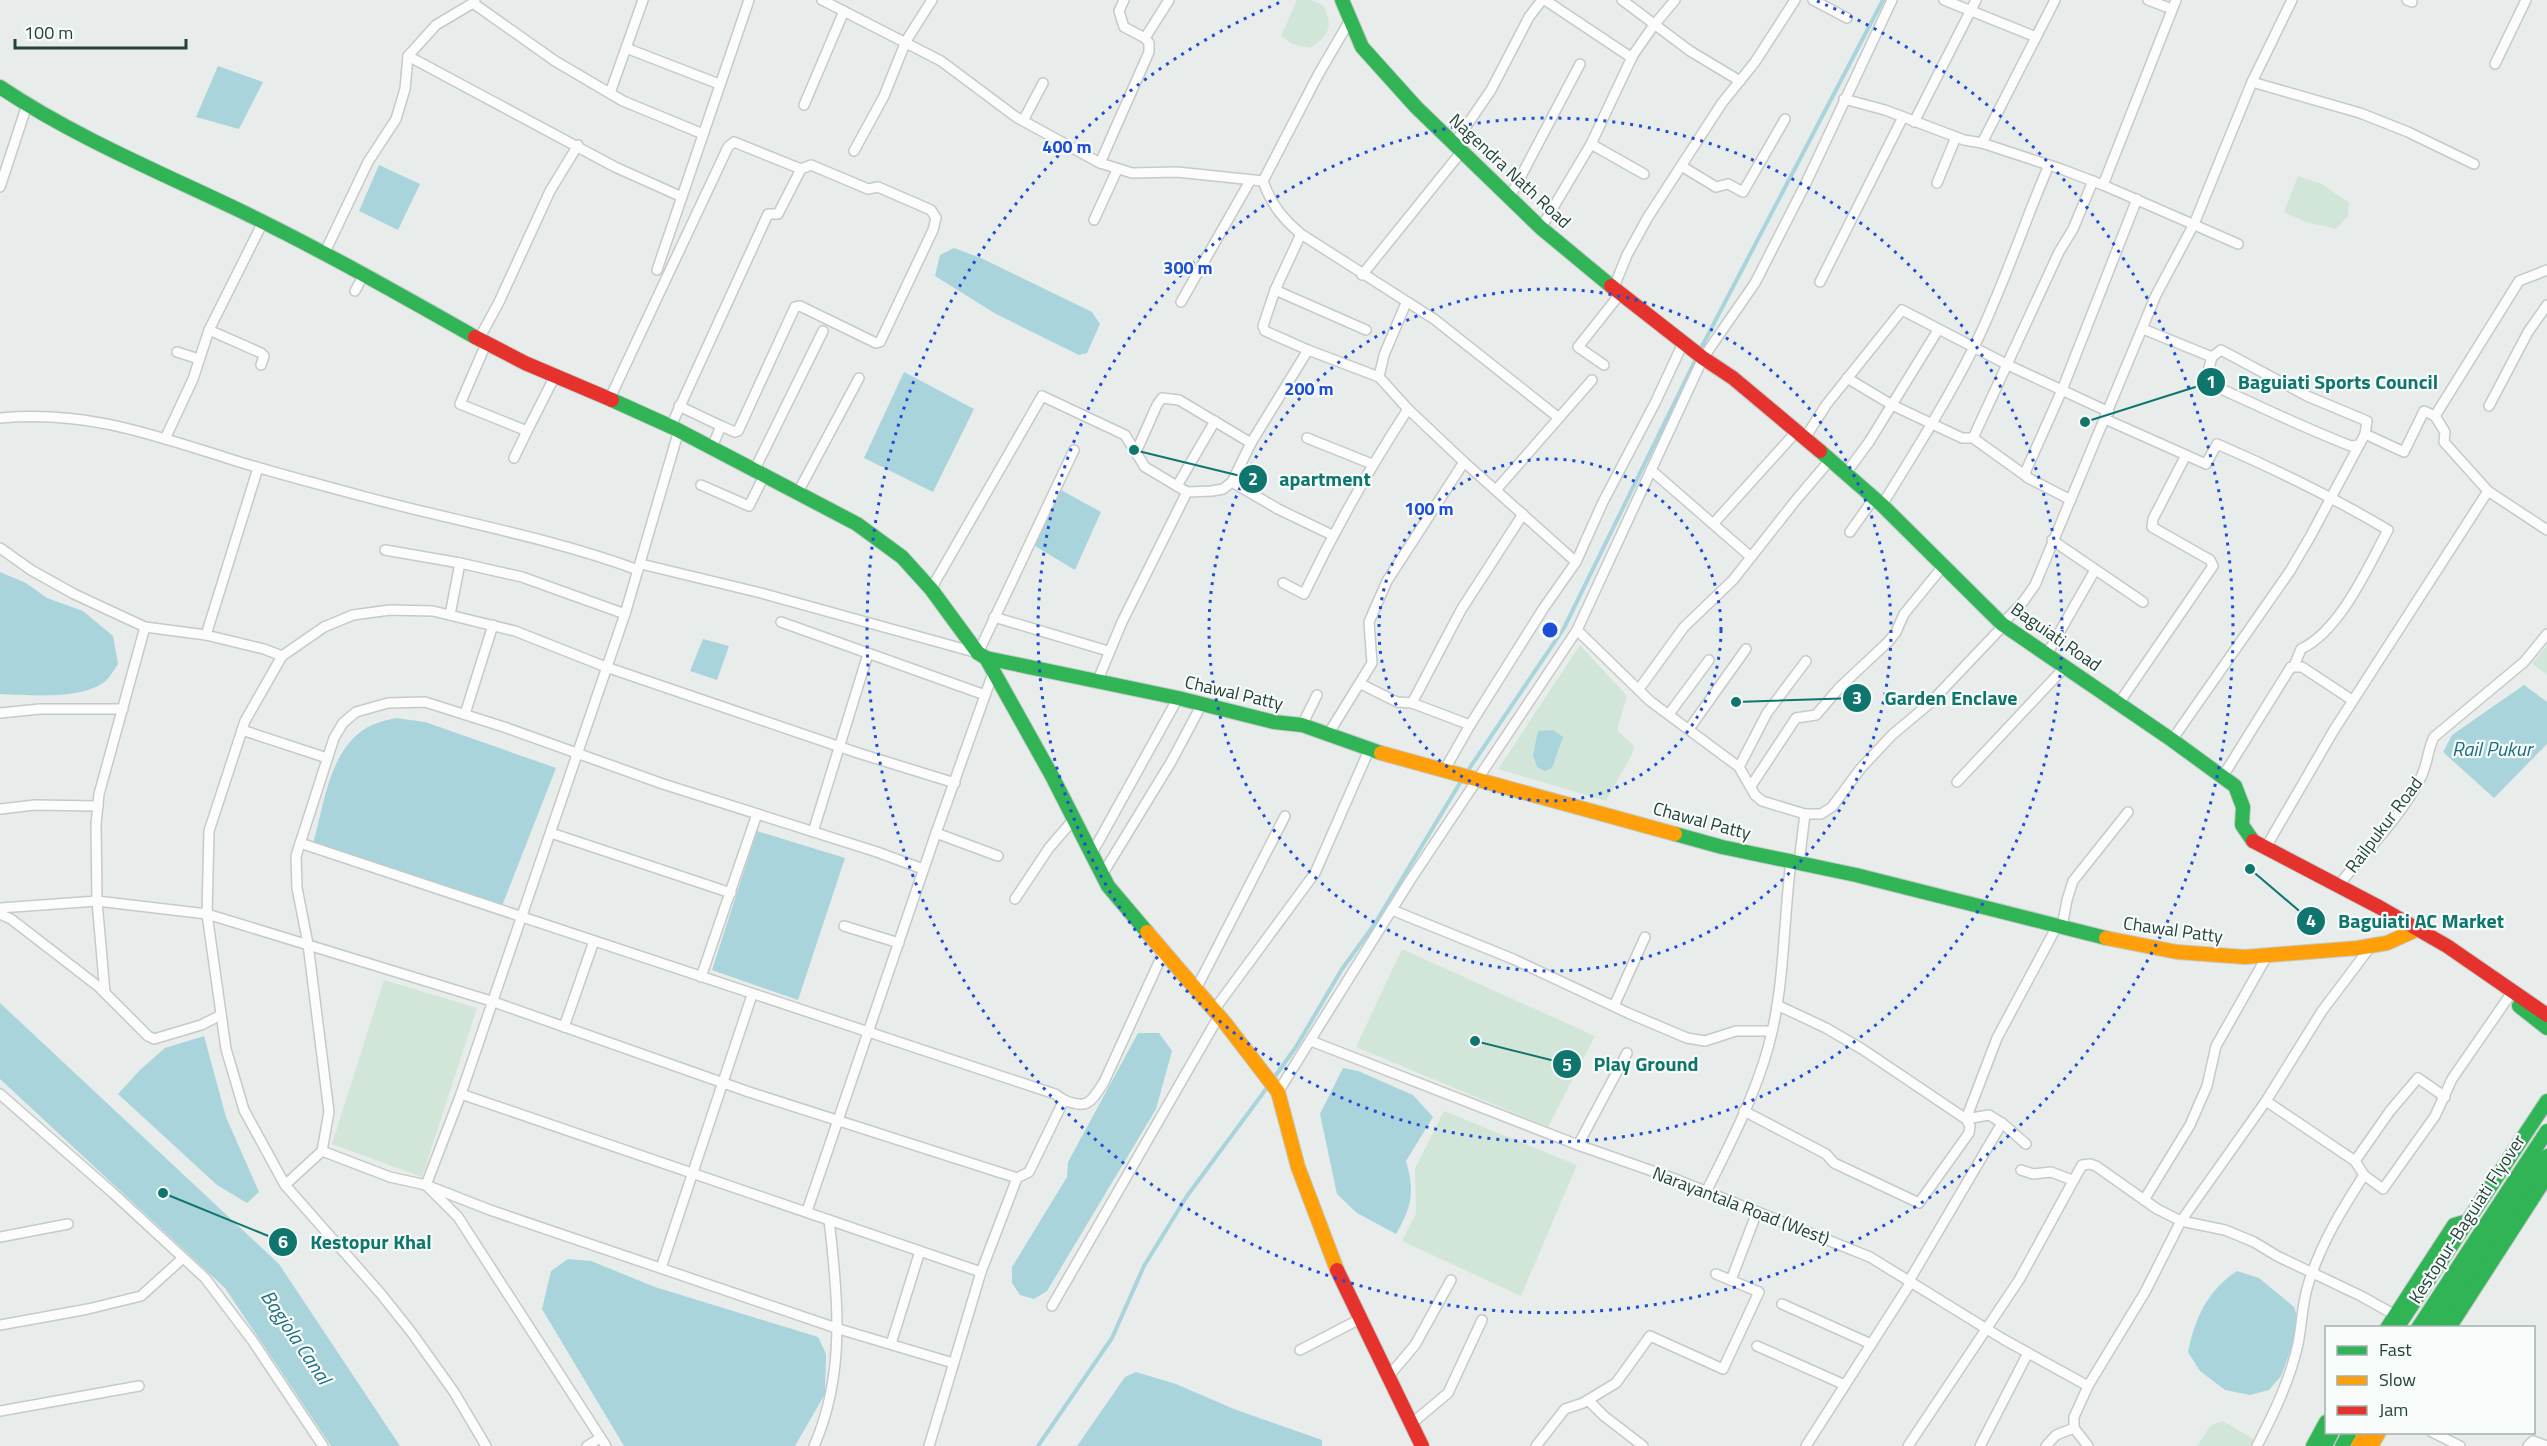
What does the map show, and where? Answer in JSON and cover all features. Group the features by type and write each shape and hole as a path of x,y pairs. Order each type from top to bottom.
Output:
{"street":[{"path":"610,93 643,0"},
{"path":"657,270 719,84 750,0"},
{"path":"855,151 884,96 906,41 932,0"},
{"path":"1100,163 1149,52 1149,43 1145,38 1124,27 1119,11 1124,0"},
{"path":"1145,38 1169,0"},
{"name":"Nagendra Nath Road","path":"1342,0 1362,47 1416,107 1541,228 1684,341"},
{"path":"1362,275 1458,147 1529,17 1543,0 1632,58"},
{"path":"1622,0 1690,51 1740,81"},
{"path":"1541,228 1591,144 1632,58 1654,25 1675,0"},
{"path":"1604,365 1578,347 1617,290 1627,255 1648,217 1683,167 1722,103 1778,29 1795,0"},
{"path":"1813,0 1847,18"},
{"path":"1278,1092 1392,910 1577,630 1703,358 1755,283 1806,183 1892,0"},
{"path":"1944,0 2036,37"},
{"path":"1914,122 1976,0"},
{"path":"1982,143 2055,0"},
{"path":"2103,185 2174,5 2148,0"},
{"path":"1577,630 1639,689 1739,766 1755,795 1762,801 1805,814 1821,814 1832,807 1876,751 1930,703 2023,602 2035,585 2160,287 2194,224 2252,82 2292,0"},
{"path":"2495,64 2526,0"},
{"path":"828,1 941,61 1023,121 1100,163 1132,173 1177,172 1263,181"},
{"path":"325,252 368,162 396,119 405,89 408,56 436,25 474,2 555,61 623,101 703,134"},
{"path":"804,105 844,11"},
{"path":"1350,20 1318,75 1263,181 1270,201 1284,219 1301,234 1434,319 1559,418"},
{"path":"626,48 719,84"},
{"path":"408,56 578,145 615,167 682,197"},
{"path":"1510,197 1580,64"},
{"path":"2252,82 2360,113 2408,132 2474,164"},
{"path":"1023,121 1043,84"},
{"path":"0,87 27,105 325,252 483,341 555,376 574,382 675,428 760,472 796,494 857,524 902,557 931,589 982,655 1053,776 1108,886 1217,1013 1278,1092 1302,1178 1330,1256 1422,1446"},
{"path":"1844,99 2093,181 2238,244"},
{"path":"0,187 27,105"},
{"path":"1820,282 1903,117"},
{"path":"1683,167 1716,188 1728,184 1743,192 1785,119"},
{"path":"1937,183 1956,137"},
{"path":"610,398 728,147 734,141 801,170"},
{"path":"1591,144 1644,174"},
{"path":"527,431 460,404 499,302 550,191 578,145"},
{"path":"426,1185 461,1094 625,614 640,567 679,406 768,214 778,214 801,170 810,165 868,189 878,187 931,210 936,218 933,230 880,342 876,343 797,306 738,431 735,432 679,406"},
{"path":"1850,532 1878,501 1932,423 1974,347 2049,165"},
{"path":"1094,219 1117,170"},
{"path":"1181,302 1250,181"},
{"path":"1973,438 2062,246 2077,220 2093,181"},
{"path":"2026,476 2137,199"},
{"path":"165,439 193,379 209,330 263,222"},
{"path":"1301,234 1275,290 1263,329 1308,350 1379,377 1408,409 1464,462 1576,562"},
{"path":"2435,417 2519,281 2547,270"},
{"path":"355,291 364,274"},
{"path":"1275,290 1366,330"},
{"path":"1379,377 1384,356 1406,303"},
{"path":"2489,406 2528,332 2547,305"},
{"path":"1713,524 1801,435 1902,310 2062,390 2107,416 2206,464 2217,444 2331,496 2388,530 2351,600 2316,642 2301,649 2294,666 2288,671 2223,776"},
{"path":"2143,329 2212,357"},
{"path":"209,330 261,353 264,356 261,365"},
{"path":"1846,473 1892,405 1938,330"},
{"path":"701,485 749,506 760,472 823,331"},
{"path":"1449,770 1470,725 1543,609 1576,562 1603,502 1655,403 1684,341"},
{"name":"Baguiati Road","path":"1684,341 1703,358 1733,378 1878,501 2003,624 2235,786 2243,807 2242,825 2253,841 2379,907 2447,946 2547,1015"},
{"path":"931,589 1042,396 1125,435 1145,467 1187,492 1212,491 1222,489 1232,482 1251,443 1308,350"},
{"path":"2172,740 2289,571 2331,496 2359,445 2365,434 2367,420 2307,396 2222,350 2212,357 2205,382 2263,407 2294,424 2351,446 2359,445"},
{"path":"177,352 199,359"},
{"path":"514,458 555,376"},
{"path":"796,494 859,378"},
{"path":"1847,378 1892,405 1962,438 1973,438 2026,476 2071,500"},
{"path":"1496,490 1592,381"},
{"path":"1136,452 1157,405 1162,398 1169,397 1179,400 1251,443"},
{"path":"1283,584 1304,594 1332,535 1372,464 1408,409"},
{"path":"2365,434 2404,452 2424,411 2435,417 2445,432 2444,442 2488,491 2547,530"},
{"path":"0,418 34,415 82,418 129,428 258,468 411,510 590,552 640,567 761,593 982,655"},
{"path":"1177,486 1215,421"},
{"path":"712,447 721,426"},
{"path":"1307,438 1372,464"},
{"path":"982,655 994,617 1074,450"},
{"path":"2119,703 2213,566 2210,560 2152,527 2153,519 2186,455"},
{"path":"1639,689 1684,627 1722,592 1830,460"},
{"path":"1327,736 1372,663 1369,622 1387,581 1464,462"},
{"path":"206,635 258,468"},
{"path":"1651,470 1751,557"},
{"path":"1232,482 1278,509 1332,535"},
{"path":"2266,847 2352,700 2375,668 2488,491"},
{"path":"1097,682 1108,651 1187,492"},
{"path":"1412,703 1461,610 1523,514"},
{"path":"2052,540 2144,602"},
{"path":"0,548 31,570 74,594 145,627 206,635 264,649 282,656"},
{"path":"385,550 522,577 625,614"},
{"path":"450,615 460,563"},
{"path":"1750,786 1796,718 1816,715 1840,687 1889,640 1896,632 1904,614 1944,565"},
{"path":"2046,654 2095,570"},
{"path":"486,1446 454,1392 412,1333 381,1294 285,1185 243,1110 226,1049 207,914 209,831 242,730 282,656 324,627 353,615 390,610 433,611 515,631 606,667 839,747 955,783"},
{"path":"994,617 1108,651"},
{"path":"781,622 985,695"},
{"path":"465,714 493,625"},
{"path":"105,993 96,901 96,824 98,806 145,627"},
{"name":"Railpukur Road","path":"2338,886 2411,795 2426,769 2434,737 2524,662 2547,634"},
{"path":"1689,729 1746,649"},
{"path":"813,832 868,654"},
{"name":"Chawal Patty","path":"982,655 1178,698 1274,722 1302,725 1369,750 1449,770 1722,847 1856,875 2114,940 2177,952 2267,956 2371,946 2388,943 2416,930"},
{"path":"1669,714 1709,660"},
{"path":"1739,766 1767,713 1806,661"},
{"path":"2294,666 2302,667 2352,700"},
{"path":"1957,782 2065,667"},
{"path":"807,1211 837,1120 870,1032 923,869 993,673"},
{"path":"1361,684 1396,702 1412,703 1470,725"},
{"path":"1302,725 1317,695"},
{"path":"1091,855 1178,698"},
{"path":"285,1185 322,1150 329,1112 308,944 297,888 296,856 334,738 343,723 356,712 388,703 425,702 578,752 663,784 923,869"},
{"path":"1102,875 1171,762 1202,704"},
{"path":"0,713 40,709 123,709"},
{"path":"242,730 327,758"},
{"path":"1052,1306 1217,1013 1315,873 1369,750"},
{"path":"0,809 35,805 98,806"},
{"path":"1966,1119 1997,1038 2060,927 2073,881 2128,812"},
{"path":"701,977 757,814"},
{"path":"1706,1192 1758,1080 1772,1031 1784,961 1795,862 1805,814"},
{"path":"1196,989 1285,816"},
{"path":"1015,899 1049,848 1074,819"},
{"path":"551,833 731,893"},
{"path":"936,833 998,856"},
{"path":"300,843 1055,1094 1077,1105 1086,1105 1094,1098 1104,1082 1164,951"},
{"path":"0,908 96,901 207,914 491,1001 723,1083 1017,1178"},
{"path":"1392,910 1513,959 1688,1038 1705,1041 1736,1031 1772,1031"},
{"path":"0,914 37,938 105,993 148,1036 154,1039 201,1025 221,1015"},
{"path":"844,926 899,943"},
{"name":"Baguiati Road","path":"2416,930 2547,1028"},
{"path":"1614,1006 1645,938"},
{"path":"564,1027 594,941"},
{"path":"2088,1446 2074,1428 2074,1416 2088,1386 2145,1292 2181,1221 2266,1101 2322,1011 2371,946"},
{"path":"2144,1200 2190,1125 2207,1086 2216,1046 2267,956"},
{"path":"661,1268 752,995"},
{"path":"2266,1101 2355,1161 2364,1175 2383,1189 2435,1116 2452,1079 2508,998"},
{"path":"1744,1111 1826,1154 1834,1162 1919,1203 1969,1133 1970,1126 1966,1119 1862,1049 1826,1028 1777,1005"},
{"name":"Narayantala Road (West)","path":"1311,1041 1870,1257 2028,1353 2088,1386"},
{"path":"1578,1145 1627,1053"},
{"path":"2355,1161 2390,1111 2418,1078 2445,1097"},
{"path":"0,1094 205,1278 252,1340 323,1446"},
{"path":"461,1094 573,1130 981,1272"},
{"path":"929,1446 981,1272 1017,1178 1029,1172 1064,1100"},
{"path":"1908,1446 2039,1246 2082,1165 2090,1164 2144,1200 2181,1221 2225,1230 2254,1242 2361,1296 2393,1324 2468,1221 2547,1101"},
{"path":"1966,1119 1989,1115 2026,1144"},
{"path":"1806,1446 1910,1282 2002,1123"},
{"name":"Kestopur-Baguiati Flyover","path":"2419,1326 2547,1131"},
{"path":"322,1150 390,1177 426,1185 490,1210 839,1329 953,1363"},
{"name":"Kestopur-Baguiati Flyover","path":"2435,1326 2547,1156"},
{"path":"2021,1170 2033,1174 2051,1172 2072,1180"},
{"path":"2257,1446 2283,1392 2298,1344 2305,1297 2312,1273 2329,1231 2364,1175"},
{"path":"2450,1326 2547,1176"},
{"path":"426,1185 458,1217 603,1442 587,1446"},
{"path":"1731,1280 1757,1212"},
{"path":"814,1446 831,1395 839,1329 829,1220"},
{"path":"0,1237 68,1224"},
{"path":"891,1344 920,1251"},
{"path":"0,1325 88,1309 141,1296 183,1258"},
{"path":"1536,1446 1564,1409 1588,1400 1616,1383 1650,1336 1723,1369 1759,1292 1716,1274"},
{"path":"1388,1377 1415,1345 1451,1280"},
{"path":"1782,1304 1871,1344"},
{"path":"1300,1350 1360,1319"},
{"path":"1411,1424 1448,1393 1482,1320"},
{"path":"1757,1346 1845,1386"},
{"path":"1980,1446 2028,1353"},
{"path":"0,1411 139,1386"},
{"path":"1588,1400 1604,1416 1643,1446"},
{"path":"2313,1446 2325,1424"},
{"path":"2046,1446 2056,1435 2074,1428"},
{"path":"2436,1434 2460,1446"},
{"path":"2528,1446 2536,1441 2547,1446"}],"green space":[{"path":"1297,0 1310,0 1323,5 1328,19 1328,30 1322,39 1310,48 1292,44 1281,36"},
{"path":"2298,176 2322,184 2349,203 2348,216 2336,229 2306,222 2284,212"},
{"path":"1580,645 1627,696 1617,730 1634,746 1631,756 1606,801 1498,769"},
{"path":"2547,646 2547,675 2532,663"},
{"path":"1402,949 1595,1036 1548,1127 1356,1047"},
{"path":"384,980 477,1008 422,1177 332,1144"},
{"path":"1444,1111 1577,1165 1521,1296 1402,1241 1416,1213 1415,1169"},
{"path":"2223,1421 2258,1442 2256,1446 2197,1446 2211,1425"}],"water":[{"path":"218,66 263,82 239,129 196,117"},
{"path":"379,165 420,184 398,230 359,211"},
{"path":"954,248 981,258 1092,312 1100,324 1087,353 1079,355 996,314 935,276 940,255"},
{"path":"904,372 974,409 933,492 864,458"},
{"path":"1061,490 1101,512 1075,570 1035,546"},
{"path":"0,572 26,583 47,598 83,611 113,636 118,664 105,681 92,688 67,694 0,694"},
{"path":"703,639 729,646 717,680 690,671"},
{"name":"Rail Pukur","path":"2524,685 2547,702 2547,744 2494,798 2443,752 2452,735"},
{"path":"396,718 425,722 556,768 502,906 313,844 328,785 348,744 362,731 376,723"},
{"path":"1553,730 1563,737 1552,768 1545,771 1537,767 1533,755 1538,731"},
{"path":"757,831 845,858 798,1000 712,970"},
{"name":"Bagjola Canal","path":"0,1003 279,1264 400,1446 331,1446 225,1288 0,1079"},
{"path":"1138,1033 1159,1033 1172,1051 1156,1109 1047,1291 1034,1299 1020,1295 1012,1283 1012,1267 1067,1177 1068,1162"},
{"path":"204,1036 226,1117 259,1192 247,1203 217,1185 118,1094 165,1048"},
{"path":"1343,1068 1358,1071 1413,1095 1433,1117 1406,1161 1411,1191 1409,1207 1396,1234 1357,1213 1337,1194 1320,1114"},
{"path":"568,1259 591,1261 655,1287 818,1337 826,1354 825,1394 795,1446 624,1446 542,1309 551,1271"},
{"path":"2237,1271 2259,1278 2294,1307 2300,1325 2281,1376 2269,1390 2250,1395 2225,1390 2200,1371 2188,1352 2194,1328 2210,1296"},
{"path":"1136,1372 1176,1384 1234,1409 1322,1440 1322,1446 1077,1446 1125,1377"}],"waterway":[{"path":"1700,350 1883,0"},
{"path":"1467,772 1564,628 1697,357"},
{"path":"1273,1079 1296,1047 1342,969 1374,925 1463,778"},
{"path":"1038,1446 1112,1338 1144,1266 1187,1196 1269,1085"}],"traffic: fast":[{"path":"1342,0 1362,47 1416,107 1541,228 1611,286"},
{"path":"0,87 59,123 305,243 475,337"},
{"path":"612,400 674,428 857,524 902,557 931,589 978,653 986,658 1052,776 1108,886 1147,932"},
{"path":"1820,451 1882,505 2002,624 2172,740 2235,786 2243,807 2242,825 2253,841"},
{"path":"986,658 1178,698 1274,722 1302,725 1381,753"},
{"path":"1675,834 1722,847 1856,875 2106,938"},
{"path":"2519,1006 2547,1028"},
{"path":"2398,1326 2547,1101"},
{"path":"2419,1326 2547,1131"},
{"path":"2435,1326 2547,1156"},
{"path":"2450,1326 2547,1176"},
{"path":"2388,1326 2454,1225 2468,1221"},
{"path":"2313,1446 2325,1424"},
{"path":"2325,1446 2331,1434"},
{"path":"2342,1446 2349,1434"}],"traffic: slow":[{"path":"1381,753 1675,834"},
{"path":"2106,938 2177,952 2245,957 2358,948 2387,943 2416,930"},
{"path":"1147,932 1225,1023 1278,1092 1298,1167 1337,1270"},
{"path":"2358,1446 2366,1434"},
{"path":"2371,1446 2378,1434"}],"traffic: jam":[{"path":"1611,286 1703,358 1733,378 1820,451"},
{"path":"475,337 525,363 612,400"},
{"path":"2253,841 2379,907 2447,946 2547,1015"},
{"path":"1337,1270 1422,1446"}],"place":[{"name":"Baguiati Sports Council","path":"2085,422"},
{"name":"apartment","path":"1134,450"},
{"name":"Garden Enclave","path":"1736,702"},
{"name":"Baguiati AC Market","path":"2250,869"},
{"name":"Play Ground","path":"1475,1041"},
{"name":"Kestopur Khal","path":"163,1193"}]}
